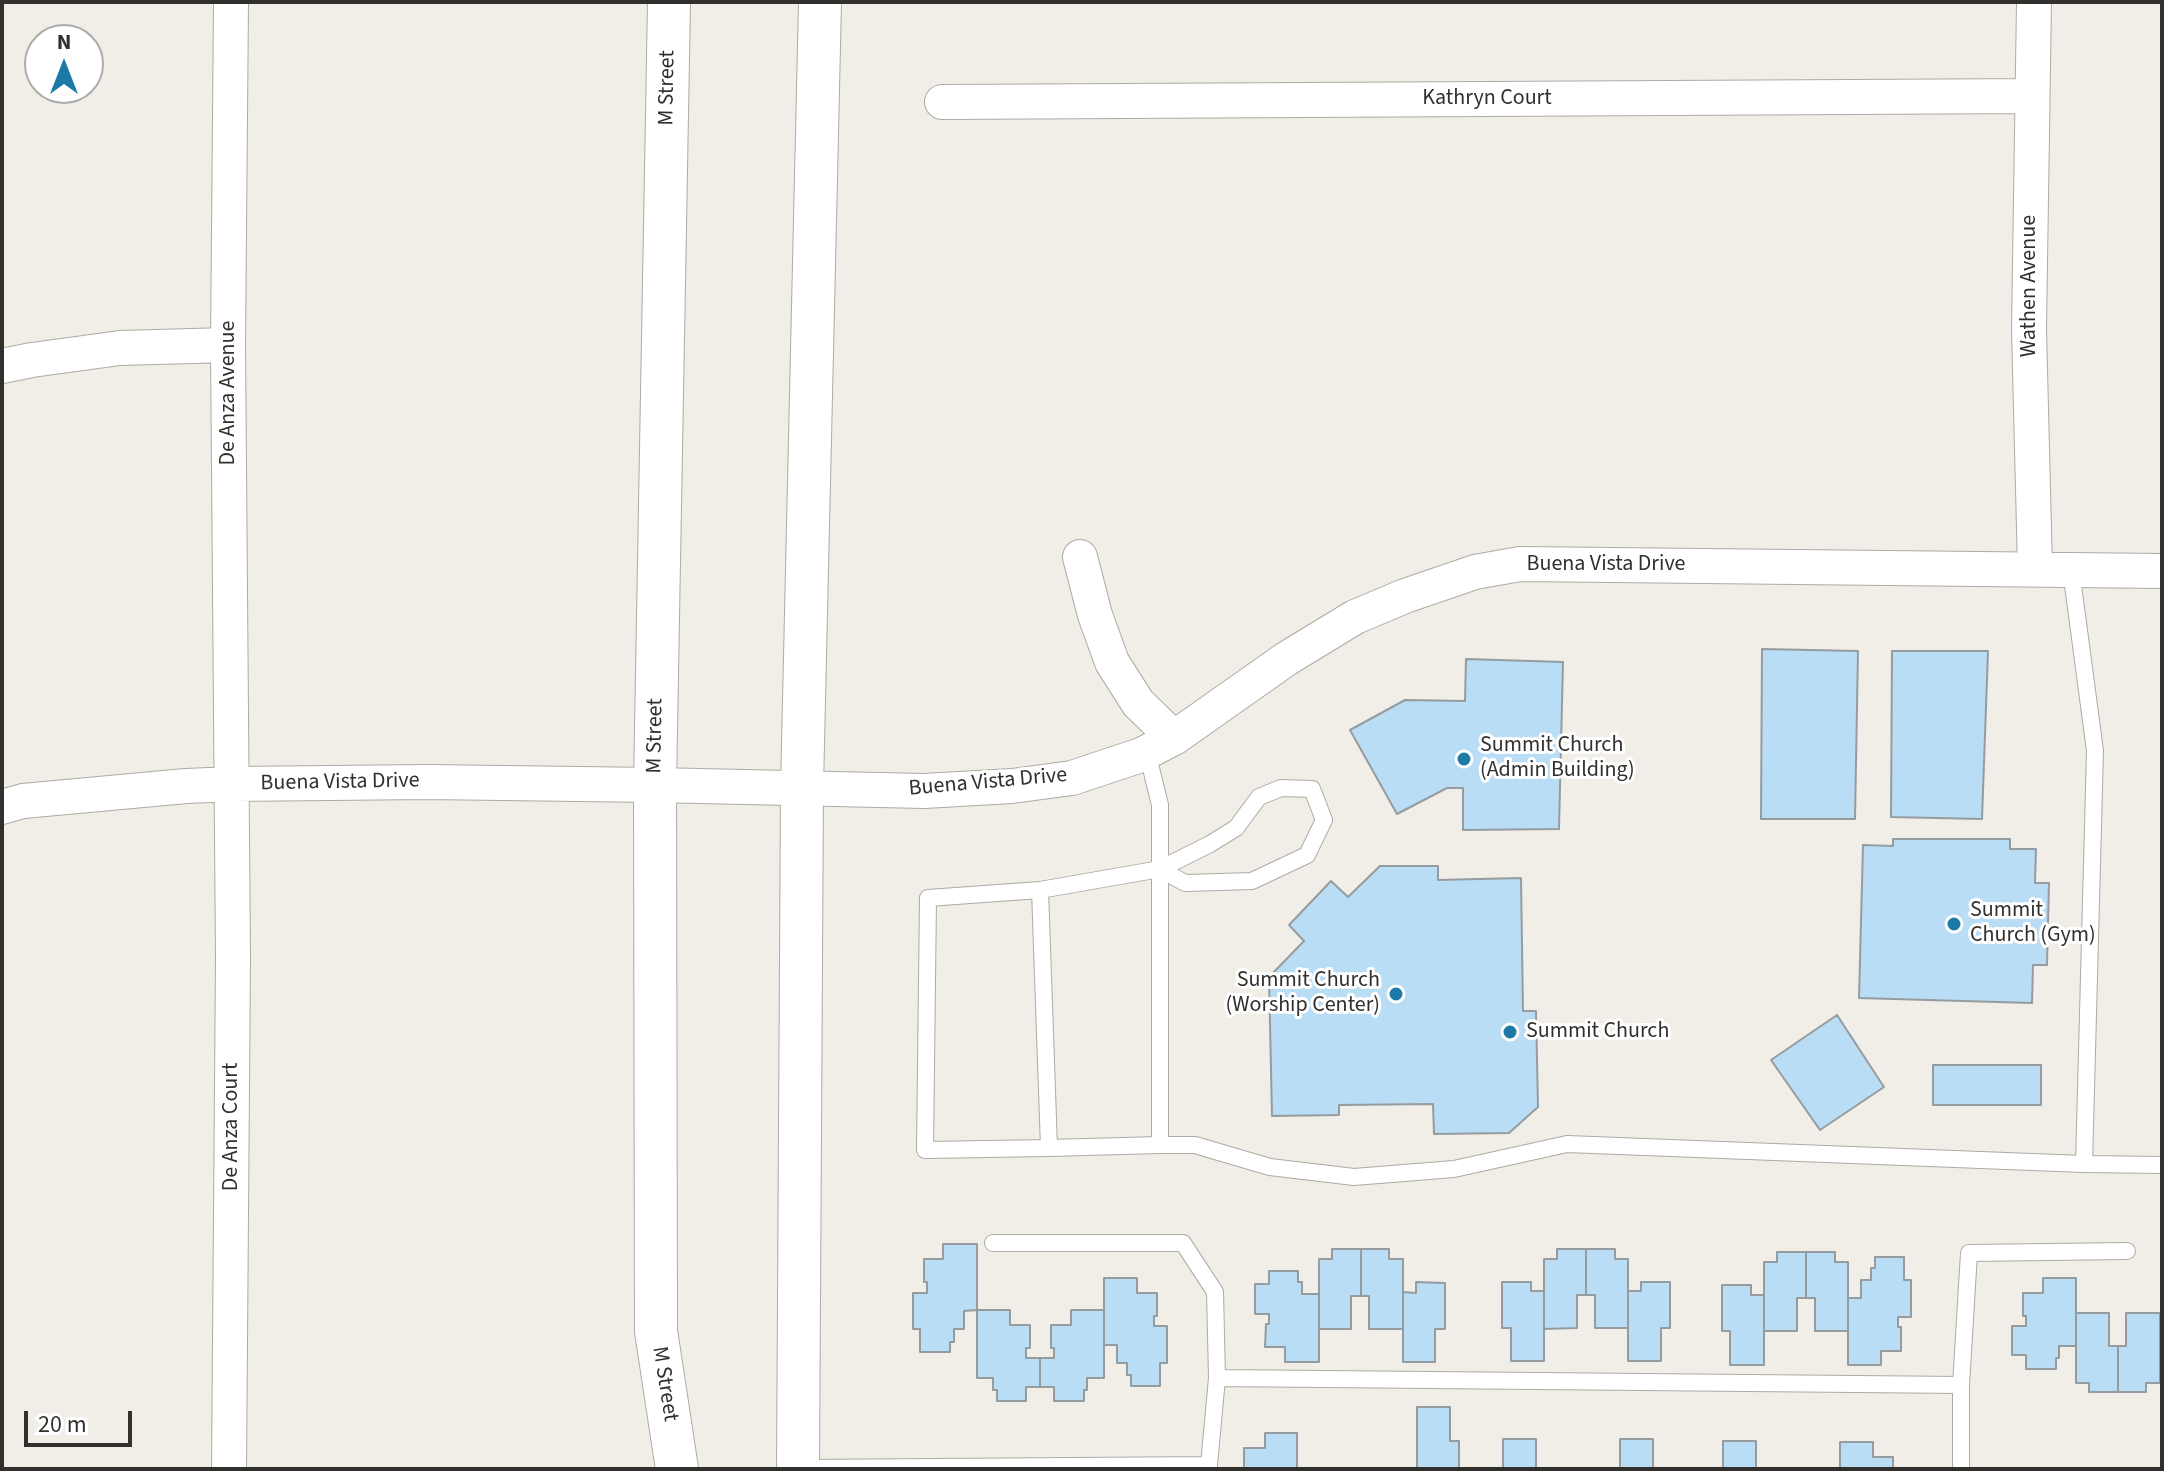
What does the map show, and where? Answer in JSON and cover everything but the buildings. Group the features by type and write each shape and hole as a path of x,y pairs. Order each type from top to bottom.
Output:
{"street":[{"name":"De Anza Avenue","path":"231,2 228,345 233,784"},
{"name":"M Street","path":"669,2 655,785 656,1331 677,1469"},
{"path":"798,1469 802,788 820,2"},
{"name":"Wathen Avenue","path":"2034,2 2029,329 2035,569"},
{"name":"Kathryn Court","path":"942,102 2032,96"},
{"path":"2,366 120,348 228,345"},
{"path":"1080,557 1095,615 1112,662 1160,745"},
{"name":"Buena Vista Drive","path":"2,807 23,801 233,784 427,782 924,791 1012,786 1072,778 1160,745 1286,659 1355,617 1475,572 1520,564 2162,571"},
{"name":"De Anza Court","path":"229,1469 233,784"}],"lane":[{"path":"2071,570 2095,751 2084,1164"},
{"path":"1160,745 1160,1145"},
{"path":"1160,869 1185,883 1252,881 1307,855 1324,820 1312,789 1281,788 1259,797 1236,828 1160,869 1040,890 928,898 925,1150 1195,1145 1270,1167 1354,1177 1454,1169 1567,1144 2162,1165"},
{"path":"1040,890 1049,1148"},
{"path":"798,1469 1209,1467 1217,1378 1215,1292 1183,1243 993,1243"},
{"path":"1961,1469 1961,1385 1969,1253 2127,1251"},
{"path":"1217,1378 1961,1385"}],"place":[{"name":"Summit Church (Admin Building)","path":"1464,759"},
{"name":"Summit Church (Gym)","path":"1954,924"},
{"name":"Summit Church (Worship Center)","path":"1396,994"},
{"name":"Summit Church","path":"1510,1032"}]}
